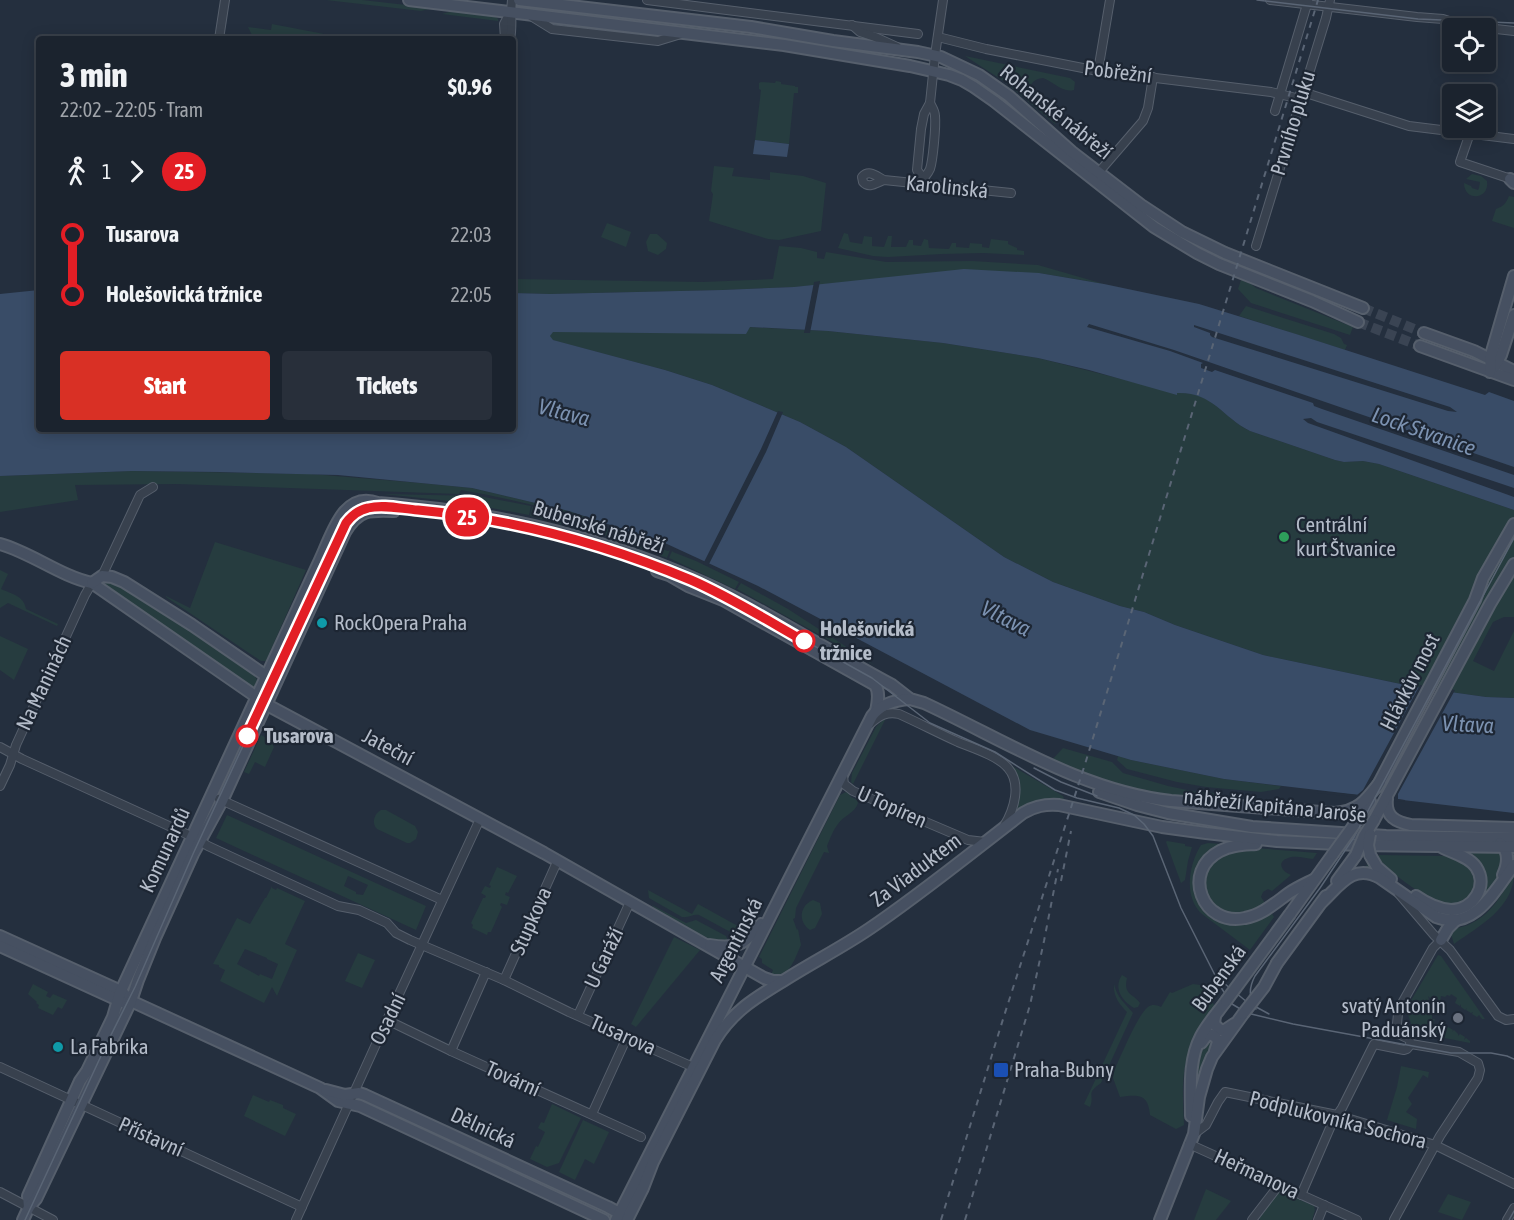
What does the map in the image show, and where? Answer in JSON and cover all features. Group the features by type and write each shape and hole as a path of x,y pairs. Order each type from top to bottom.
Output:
{"main road":[{"name":"Rohanské nábřeží","path":"409,0 802,48 934,71 962,80 994,101 1145,220 1176,241 1219,264 1358,322"},
{"name":"Rohanské nábřeží","path":"519,0 751,27 935,55 964,67 992,83 1026,109 1072,152 1160,219 1225,253 1363,308"},
{"path":"1492,364 1514,276"},
{"path":"1492,364 1514,315"},
{"path":"1473,351 1486,343 1502,322"},
{"path":"1424,333 1473,351 1514,380"},
{"path":"1420,346 1514,371"},
{"name":"Bubenské nábřeží","path":"345,511 360,501 371,501 495,518 588,540 630,553 706,584 829,650 892,686 910,699"},
{"name":"Komunardů","path":"76,1103 80,1081 87,1071 113,1017 119,996 217,798 262,700 331,536 345,511"},
{"name":"Bubenské nábřeží","path":"352,520 361,514 374,511 446,516 545,536 618,556 669,575 694,589 719,598 875,685 878,702 876,711"},
{"name":"Komunardů","path":"271,679 352,520"},
{"name":"Hlávkův most","path":"1333,854 1362,815 1478,592 1483,578 1513,525"},
{"name":"Jateční","path":"0,544 28,554 77,580 92,583 262,700 544,853 744,967 769,980 783,981"},
{"name":"Hlávkův most","path":"1356,855 1364,836 1387,798 1494,596 1514,564"},
{"path":"92,583 102,576 124,582 271,679"},
{"path":"876,711 900,700 918,700 1093,783 1133,795 1181,802 1335,813 1352,810 1365,801 1380,782"},
{"name":"Argentinská","path":"621,1218 693,1067 876,711"},
{"name":"nábřeží Kapitána Jaroše","path":"1011,746 1075,783 1137,805 1184,817 1297,831 1386,836 1514,838"},
{"path":"1387,798 1386,809 1390,815 1407,824 1514,828"},
{"name":"Za Viaduktem","path":"783,981 866,931 1023,813 1040,806 1074,808"},
{"name":"nábřeží Kapitána Jaroše","path":"1074,808 1148,824 1277,841 1509,847"},
{"path":"1374,820 1368,842 1373,862 1382,873 1426,902 1449,910 1466,906 1474,900 1480,888 1476,867 1463,857 1437,846"},
{"path":"1489,838 1509,847 1506,866 1496,889"},
{"name":"Komunardů","path":"23,1220 29,1207 28,1196 131,1001 155,938 193,854 197,839"},
{"path":"1277,841 1236,846 1219,851 1206,862 1202,869 1200,890 1205,903 1212,911 1232,920 1243,919 1267,909 1313,880"},
{"name":"Bubenská","path":"1192,1139 1191,1074 1200,1038 1333,854"},
{"name":"Bubenská","path":"1160,1220 1192,1139 1206,1069 1231,1029 1264,987 1283,955 1356,855"},
{"path":"1322,902 1345,879 1363,872 1374,875 1436,917 1456,920 1470,916 1482,907 1514,865"},
{"name":"Jateční","path":"701,943 720,947 741,943 752,935 776,905"},
{"path":"1441,940 1456,920"},
{"name":"Dělnická","path":"0,936 119,996"},
{"name":"Dělnická","path":"0,946 131,1001 320,1088 345,1095 360,1106 604,1220"},
{"name":"Argentinská","path":"621,1218 643,1188 653,1162 722,1029 739,1010 783,981"},
{"path":"1215,1016 1214,1024 1217,1028 1223,1031 1231,1029"},
{"path":"1195,1054 1205,1037 1210,1034 1217,1038 1218,1042 1212,1058"},
{"name":"Dělnická","path":"351,1099 365,1095 552,1181 621,1218"}],"street":[{"path":"219,36 225,0"},
{"path":"506,36 504,24 510,12 512,0"},
{"path":"647,0 918,34"},
{"path":"930,103 935,113 933,150 930,171 922,181 917,170 920,140 924,114 930,103 943,0"},
{"path":"1098,71 1110,0"},
{"path":"1270,0 1329,3 1443,19 1461,25 1514,31"},
{"name":"Prvního pluku","path":"1275,111 1308,2"},
{"name":"Prvního pluku","path":"1256,246 1329,3"},
{"path":"852,25 860,32 904,50"},
{"name":"Pobřežní","path":"938,37 1098,71 1280,91 1301,97 1309,94 1408,126 1442,130"},
{"path":"1099,172 1143,121 1148,108 1153,77"},
{"name":"Pobřežní","path":"1496,137 1514,139"},
{"path":"1469,138 1460,162 1513,180"},
{"name":"Karolinská","path":"884,180 922,181 1011,194"},
{"path":"102,576 140,495 153,487"},
{"name":"Na Maninách","path":"0,786 16,745 84,595 92,583"},
{"path":"866,727 877,718 894,712 982,752 1005,765 1013,777 1015,795 1010,815 1001,829"},
{"name":"Tusarova","path":"0,747 338,906 369,914 387,923 396,933 693,1067"},
{"name":"U Topíren","path":"843,774 844,784 853,791 968,840 985,843"},
{"path":"217,798 442,900"},
{"name":"Osadní","path":"296,1220 480,819"},
{"name":"Stupkova","path":"504,980 557,862"},
{"path":"1393,888 1450,950 1498,1016 1503,1020 1511,1020"},
{"name":"U Garáží","path":"578,1015 630,902"},
{"path":"1411,1044 1406,1036 1396,1033 1398,1014 1433,948 1441,940"},
{"path":"451,1051 486,972"},
{"name":"Tovární","path":"387,1020 641,1137"},
{"path":"592,1114 627,1037"},
{"path":"1301,1195 1337,1115 1374,1044 1404,1050 1411,1044"},
{"path":"1394,1220 1440,1136 1478,1078 1480,1070 1480,1065 1475,1060 1468,1059 1460,1052 1411,1044"},
{"name":"Přístavní","path":"0,1067 302,1207"},
{"name":"Podplukovníka Sochora","path":"1225,1092 1337,1115 1435,1145 1514,1184"},
{"name":"Bubenská","path":"1192,1139 1206,1125 1225,1092"},
{"name":"Heřmanova","path":"1192,1139 1279,1185 1357,1220"},
{"path":"546,1193 552,1181"},
{"path":"1253,1220 1279,1185"},
{"path":"0,1192 53,1220"},
{"path":"1318,1220 1324,1205"},
{"path":"1507,1220 1514,1208"}],"green space":[{"path":"326,0 362,0 433,8 421,11"},
{"path":"526,8 711,27 710,31 525,10"},
{"path":"452,11 495,16 498,21 442,14"},
{"path":"545,21 666,36 657,39 555,27"},
{"path":"272,24 334,36 252,36 248,27 271,30"},
{"path":"965,56 1070,78 1075,82 1074,90 1062,89 1043,78 1032,84 1031,97 1058,120 1055,124 1005,82"},
{"path":"776,81 798,87 798,93 794,93 789,144 755,140 761,90 759,83 775,83"},
{"path":"714,166 734,168 732,176 770,180 770,172 803,176 826,183 821,231 779,240 768,239 709,221"},
{"path":"1472,174 1481,176 1487,181 1485,192 1481,195 1472,196 1465,189 1464,183 1478,190 1479,188 1480,182 1466,179"},
{"path":"1509,196 1514,197 1514,228 1492,221 1496,209 1504,204"},
{"path":"607,223 631,232 626,247 601,237"},
{"path":"844,233 848,234 850,242 862,244 864,236 872,237 872,246 884,247 888,236 892,236 891,247 906,247 909,240 913,240 913,245 921,246 924,239 928,240 929,248 949,249 952,243 956,243 956,247 969,248 970,243 982,244 982,247 989,248 991,239 1008,241 1008,244 1017,250 1024,251 1024,255 983,253 873,256 838,248"},
{"path":"650,234 657,234 667,243 666,249 658,255 648,251 646,242"},
{"path":"779,246 817,252 817,258 824,259 826,252 886,262 972,261 1038,265 1104,284 1039,273 879,279 795,287 722,290 516,293 516,279 703,282 773,279"},
{"path":"1241,280 1353,327 1350,335 1251,303 1238,289"},
{"path":"1246,306 1334,334 1347,345 1345,350 1239,316"},
{"path":"749,327 828,331 943,343 1038,358 1177,393 1189,393 1209,400 1250,431 1335,460 1379,464 1514,510 1514,617 1504,617 1493,622 1473,661 1494,671 1514,631 1514,698 1486,697 1415,687 1263,655 1053,582 1004,557 846,447 800,422 712,385 552,340 550,336 552,332 633,332"},
{"path":"132,471 311,474 472,488 569,511 598,521 461,490 459,494 177,484 75,485 78,500 0,512 0,476"},
{"path":"383,494 479,496 531,506 529,515 459,502"},
{"path":"532,507 585,521 670,550 667,558 607,536 530,516"},
{"path":"215,542 306,570 266,661 261,661 166,597 190,608"},
{"path":"672,551 739,582 735,589 669,558"},
{"path":"0,570 8,574 1,589 17,596 23,601 26,609 58,624 57,626 8,603 0,608"},
{"path":"105,582 119,585 153,604 254,675 260,684 255,689 103,585"},
{"path":"741,583 788,609 876,666 737,589"},
{"path":"0,636 28,649 14,680 0,670"},
{"path":"884,719 853,784 851,782 852,773 876,727"},
{"path":"261,735 274,742 274,747 265,767 255,762 249,774 244,772"},
{"path":"1063,748 1112,762 1123,773 1168,786 1218,795 1171,795 1139,791 1109,783 1052,760"},
{"path":"1118,756 1224,779 1281,786 1279,789 1261,792 1177,782 1127,769 1117,760"},
{"path":"1007,763 1063,796 1066,803 1041,802 1017,811 1015,809 1018,797"},
{"path":"846,792 858,803 835,829 827,846 829,853 824,852 796,908 793,919 798,929 801,945 787,971 783,974 771,975 773,970 762,963 759,957 840,795"},
{"path":"381,810 386,810 415,826 418,832 416,839 407,843 377,829 374,819"},
{"path":"227,815 426,906 416,930 216,838","holes":["348,876 368,885 363,895 356,894 344,886"]},
{"path":"1166,842 1192,847 1185,880 1181,883"},
{"path":"1221,844 1202,859 1194,879 1198,900 1203,909 1211,917 1232,925 1247,923 1271,912 1274,917 1250,950 1202,914 1192,899 1190,880 1193,861 1201,845"},
{"path":"1255,848 1317,853 1313,859 1291,857 1284,860 1282,867 1291,875 1272,891 1268,889 1263,892 1261,897 1265,903 1261,907 1237,914 1219,910 1207,896 1205,888 1208,870 1214,862 1226,854"},
{"path":"1473,851 1503,852 1503,864 1488,894 1473,911 1458,917 1443,916 1427,909 1364,868 1368,864 1424,906 1439,914 1453,916 1465,914 1475,908 1486,891 1485,871 1480,861 1471,853"},
{"path":"1379,855 1454,858 1464,863 1473,876 1471,894 1456,904 1436,901 1403,881 1378,858"},
{"path":"497,867 517,876 508,893 506,892 505,895 510,897 507,905 501,903 502,907 491,932 487,935 472,928 471,923 486,896 481,893 485,886 490,888 489,885"},
{"path":"1514,873 1508,896 1502,906 1484,923 1454,944 1451,934 1454,929 1470,924 1486,914"},
{"path":"272,886 276,890 277,888 305,901 285,944 297,950 277,996 272,987 264,1003 220,981 225,970 213,964 237,918 250,924","holes":["245,949 278,964 272,979 260,974 259,976 237,964"]},
{"path":"648,890 692,914 698,904 745,930 734,934 699,915 682,917 649,898"},
{"path":"813,900 820,903 822,914 815,928 810,930 803,923 802,914 805,906"},
{"path":"652,905 686,923 696,920 726,936 729,943 709,939"},
{"path":"674,937 700,950 636,1027 631,1024"},
{"path":"358,953 375,960 362,988 345,981"},
{"path":"1438,955 1441,956 1485,1019 1479,1015 1477,1017 1472,1014 1473,1012 1466,1010 1467,1008 1465,1010 1461,1007 1461,1004 1460,1006 1455,1003 1457,998 1451,994 1441,996 1440,1001 1438,997 1434,998 1434,995 1430,998 1428,996 1429,999 1425,1002 1427,1003 1426,1008 1434,1011 1430,1014 1432,1019 1435,1019 1433,1024 1442,1028 1447,1026 1446,1028 1453,1030 1452,1032 1454,1030 1458,1036 1460,1034 1470,1043 1414,1032 1406,1009"},
{"path":"1122,975 1127,978 1126,988 1140,1003 1138,1007 1134,1008 1120,994 1118,985"},
{"path":"33,984 48,992 46,996 50,998 53,994 67,1000 62,1009 58,1007 53,1015 38,1008 37,1002 28,994"},
{"path":"1114,984 1119,997 1133,1013 1101,1083 1092,1092 1090,1107 1084,1104 1127,1012 1117,999 1114,992"},
{"path":"1193,984 1200,985 1215,1006 1206,1018 1188,1054 1183,1084 1184,1125 1176,1129 1150,1115 1147,1103 1141,1097 1120,1097 1113,1078 1134,1027 1144,1011 1151,1005 1161,1007 1170,992"},
{"path":"1206,1039 1215,1040 1193,1108 1195,1072"},
{"path":"1401,1066 1429,1072 1428,1078 1423,1075 1408,1098 1412,1104 1406,1112 1417,1119 1416,1129 1387,1120"},
{"path":"253,1095 283,1105 283,1108 296,1114 285,1136 244,1116"},
{"path":"367,1100 535,1176 535,1180 533,1183 365,1104"},
{"path":"552,1104 581,1118 559,1163 547,1167 530,1159 545,1132 538,1128 541,1122 544,1123"},
{"path":"583,1120 609,1132 594,1164 585,1159 575,1180 559,1172"},
{"path":"1206,1189 1231,1201 1216,1220 1194,1220"},
{"path":"1279,1191 1314,1206 1312,1220 1260,1220 1259,1216"},
{"path":"1448,1194 1471,1202 1462,1220 1438,1212"}],"water":[{"path":"755,140 789,144 787,157 753,154"},
{"path":"964,269 1039,273 1199,304 1485,395 1489,392 1514,401 1514,467 1174,350 1089,324 1087,327 1170,351 1203,363 1201,368 1212,372 1215,370 1313,403 1314,406 1322,409 1514,475 1514,488 1317,422 1311,418 1303,419 1308,423 1514,497 1514,510 1379,464 1335,460 1250,431 1217,406 1200,397 1189,394 1177,393 1177,395 1038,358 943,343 828,331 750,327 746,334 553,332 550,336 553,340 712,385 800,422 846,447 1004,557 1053,582 1263,655 1415,687 1486,697 1514,698 1514,813 1224,779 1131,760 1030,730 758,586 667,544 569,511 472,488 338,475 132,471 0,476 0,294 36,290 36,432 516,432 516,293 794,287","holes":["1194,325 1450,407 1457,412 1212,337 1210,333"]}],"pier":[{"path":"820,281 810,333 804,333 814,282"},
{"path":"778,411 783,412 766,452 708,566 703,564 761,449"},
{"path":"1420,685 1455,690 1398,794 1398,799 1405,800 1405,802 1317,793 1317,791 1357,795 1363,790"}],"tunnel":[{"path":"1363,308 1424,333"},
{"path":"1358,322 1420,346"}],"tram line":[{"path":"1257,0 1418,19 1514,23"},
{"path":"25,1220 135,987 193,854 341,534 353,516 373,507 448,514 530,529 587,543 670,572 719,593 872,678 930,723 995,752 1055,790 1119,808 1134,815 1153,836 1181,908 1222,989 1232,1004 1247,1013 1293,1024 1451,1053 1491,1053 1514,1059"},
{"name":"25","path":"247,736 346,523 356,513 368,508 386,507 471,517 587,543 697,583 734,601 804,641"},
{"path":"1256,1009 1250,992 1255,976 1320,888 1354,837 1514,538"},
{"path":"1034,768 1061,782 1097,796"},
{"path":"1225,984 1247,1002 1269,1014"},
{"path":"1509,1220 1514,1211"}],"railway":[{"path":"941,1220 1086,761 1318,0"},
{"path":"1061,881 1071,831"},
{"path":"965,1220 1030,1005 1058,869"}],"place":[{"name":"Centrální kurt Štvanice","path":"1284,537"},
{"name":"RockOpera Praha","path":"322,623"},
{"name":"Holešovická tržnice","path":"804,641"},
{"name":"Tusarova","path":"247,736"},
{"name":"svatý Antonín Paduánský","path":"1458,1018"},
{"name":"La Fabrika","path":"58,1047"},
{"name":"Praha-Bubny","path":"1001,1070"}],"water label":[{"name":"Vltava","path":"564,412"},
{"name":"Lock Stvanice","path":"1424,431"},
{"name":"Vltava","path":"1006,618"},
{"name":"Vltava","path":"1468,724"}]}
